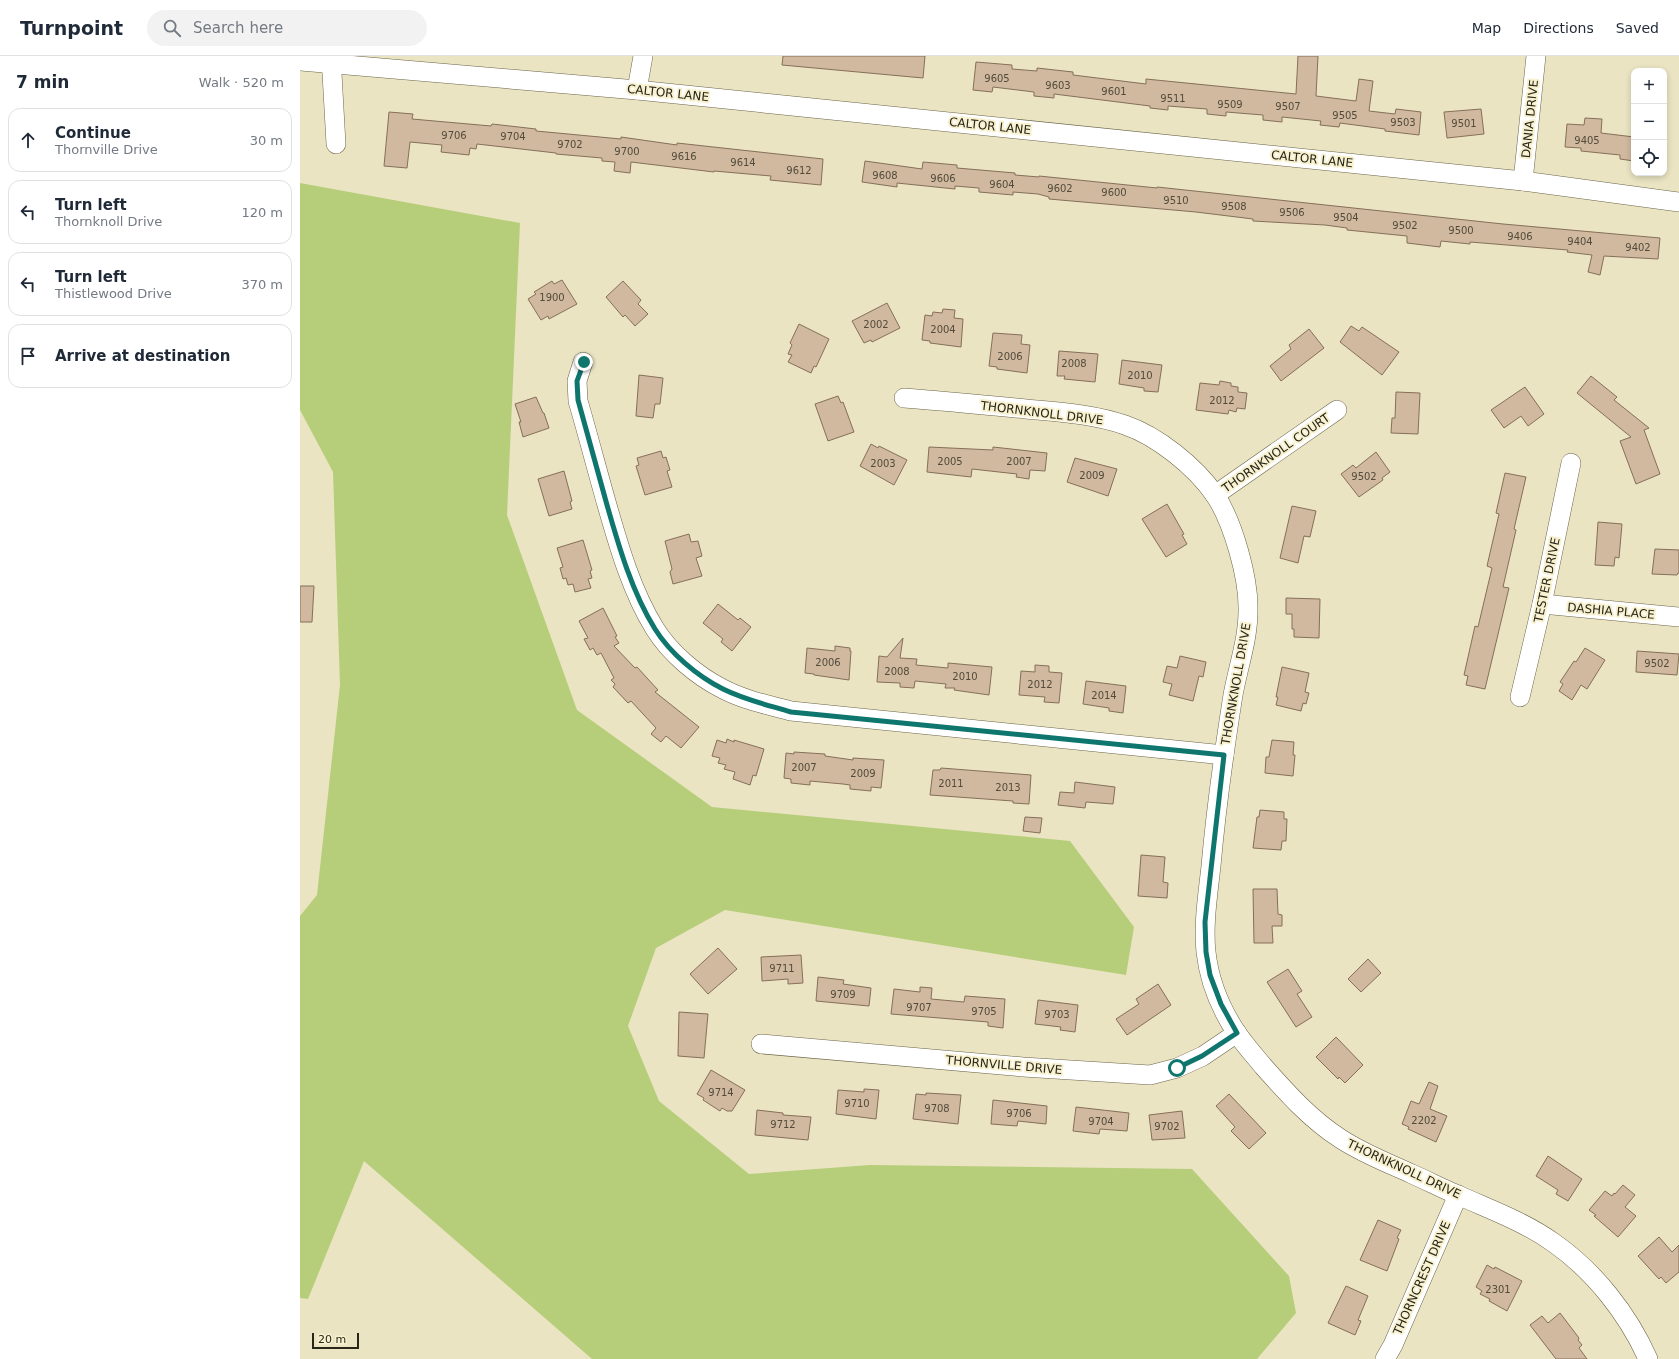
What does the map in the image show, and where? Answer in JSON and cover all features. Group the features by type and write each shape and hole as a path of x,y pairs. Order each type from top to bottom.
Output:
{"street":[{"path":"637,90 643,56"},
{"name":"DANIA DRIVE","path":"1524,181 1536,56"},
{"path":"331,60 336,144"},
{"name":"CALTOR LANE","path":"300,61 331,60 637,90 1524,181 1679,202"},
{"path":"584,362 577,381 578,400 617,540 630,576 655,630 672,650 695,671 721,688 748,700 791,712 1224,755"},
{"name":"THORNKNOLL DRIVE","path":"904,398 1057,412 1098,418 1124,425 1146,434 1161,444 1195,472 1215,495 1236,541 1246,579 1248,596 1246,635 1234,692 1224,755 1205,922 1206,952 1210,975 1237,1033 1287,1092 1312,1117 1340,1139 1371,1156 1492,1209 1523,1224 1555,1243 1590,1274 1613,1301 1631,1327 1648,1359"},
{"name":"THORNKNOLL COURT","path":"1215,495 1337,410"},
{"name":"TESTER DRIVE","path":"1520,697 1542,604 1571,463"},
{"name":"DASHIA PLACE","path":"1542,604 1679,617"},
{"name":"THORNVILLE DRIVE","path":"761,1044 1023,1067 1150,1075 1177,1068 1202,1056 1237,1033"},
{"name":"THORNCREST DRIVE","path":"1385,1359 1393,1345 1458,1195"}],"green space":[{"path":"300,183 520,223 507,515 577,710 712,807 1070,841 1134,927 1126,975 725,910 656,948 628,1026 659,1101 749,1174 870,1165 1192,1169 1289,1276 1296,1313 1257,1359 592,1359 364,1161 308,1299 300,1298 300,916 317,895 340,685 333,472 300,410"}],"building":[{"path":"783,56 925,56 923,78 782,65"},
{"path":"1298,56 1318,56 1316,96 1356,101 1359,79 1373,81 1369,111 1395,114 1396,109 1421,112 1419,135 1340,123 1339,127 1320,125 1321,121 1282,117 1282,122 1263,120 1263,115 1226,112 1226,116 1207,114 1207,109 1168,106 1168,110 1150,108 1150,106 1054,94 1054,98 1034,96 1034,92 993,87 992,92 973,90 976,62 1012,65 1012,69 1037,71 1037,68 1073,72 1073,75 1146,84 1146,79 1296,94"},
{"path":"1481,109 1484,134 1447,138 1444,112"},
{"path":"389,112 413,114 412,119 491,126 492,124 536,129 536,131 621,139 621,137 677,145 677,143 823,159 821,185 770,180 771,176 714,172 631,162 630,173 614,171 615,162 602,161 602,158 477,144 476,149 470,148 469,155 441,152 442,145 410,142 407,168 384,166"},
{"path":"1585,118 1602,119 1601,133 1631,137 1631,161 1620,159 1620,155 1581,151 1581,148 1565,147 1567,124 1584,125"},
{"path":"865,161 922,169 923,162 957,165 957,168 1015,173 1015,175 1157,187 1503,224 1660,238 1658,259 1604,256 1600,275 1588,272 1592,255 1567,252 1568,250 1441,241 1440,247 1407,243 1407,236 1347,230 1347,228 1325,225 1253,221 1253,219 1196,212 1049,199 1049,197 1038,194 1013,192 1013,195 979,192 979,188 955,186 955,189 897,183 897,187 862,182"},
{"path":"562,280 577,304 549,319 548,316 541,320 528,299 536,294 534,292 552,281 554,284"},
{"path":"623,281 641,300 638,304 648,314 635,326 625,315 623,317 606,297"},
{"path":"887,303 900,328 872,342 871,340 864,343 852,321"},
{"path":"943,309 955,310 954,318 963,319 961,347 930,343 930,341 922,340 925,315 932,316 933,312 942,313"},
{"path":"799,324 829,339 816,367 814,366 811,373 788,362 792,355 788,354 792,345 790,343"},
{"path":"1351,326 1359,331 1362,327 1399,352 1382,375 1340,342"},
{"path":"1309,329 1324,348 1281,381 1270,366 1291,349 1289,345"},
{"path":"993,333 1022,335 1021,344 1030,345 1027,373 997,369 997,367 989,366"},
{"path":"1059,351 1098,354 1095,382 1064,379 1065,376 1057,376"},
{"path":"1122,360 1162,365 1158,392 1144,391 1144,388 1119,384"},
{"path":"639,375 663,378 660,404 655,404 653,418 636,416"},
{"path":"1591,376 1617,397 1614,400 1649,428 1644,430 1660,474 1636,484 1620,441 1631,437 1577,393"},
{"path":"1220,381 1231,383 1231,386 1238,387 1238,392 1247,393 1245,409 1237,408 1236,412 1229,410 1228,414 1196,410 1200,383 1219,385"},
{"path":"1525,387 1544,414 1528,426 1521,416 1504,428 1491,410"},
{"path":"1396,392 1420,393 1418,434 1391,433 1392,418 1395,418"},
{"path":"838,396 841,403 843,402 854,432 828,441 815,404"},
{"path":"536,397 549,428 523,437 519,422 521,422 515,404"},
{"path":"871,444 878,448 879,446 907,460 894,485 860,466"},
{"path":"929,447 993,450 993,447 1047,453 1045,471 1030,470 1029,479 1016,477 1017,474 972,469 971,477 927,472"},
{"path":"661,451 663,458 666,457 670,470 667,471 672,487 645,495 636,466 639,465 637,458"},
{"path":"1376,452 1390,472 1382,478 1383,480 1359,497 1341,474 1353,465 1356,468"},
{"path":"1075,458 1117,469 1108,496 1067,482"},
{"path":"564,471 572,501 570,502 572,509 549,516 538,479"},
{"path":"1505,473 1526,477 1503,587 1509,588 1485,689 1466,685 1468,676 1464,675 1475,626 1478,627 1492,568 1487,566 1499,514 1496,513"},
{"path":"1167,504 1184,534 1182,535 1187,544 1166,557 1142,519"},
{"path":"1292,506 1316,511 1310,537 1304,536 1298,563 1280,558"},
{"path":"1598,522 1622,524 1619,558 1615,557 1614,566 1595,565"},
{"path":"689,534 691,542 698,541 702,556 696,558 702,576 673,584 670,572 672,569 665,541"},
{"path":"583,540 592,570 590,571 592,578 588,579 591,588 575,592 573,584 568,585 566,578 563,579 560,568 563,567 557,548"},
{"path":"1655,549 1679,550 1679,573 1677,575 1652,574"},
{"path":"300,586 314,586 312,622 300,622"},
{"path":"1286,598 1320,599 1319,638 1294,637 1294,629 1292,629 1292,614 1286,614"},
{"path":"718,604 738,620 740,618 751,627 732,651 721,642 723,639 703,623"},
{"path":"603,608 617,636 615,637 619,643 614,646 635,668 637,667 658,690 655,692 699,727 681,748 666,736 661,742 651,734 656,728 631,701 628,703 613,687 615,684 611,680 614,678 601,653 597,655 593,648 590,650 584,639 588,638 579,621"},
{"path":"903,638 900,658 917,659 916,665 948,668 948,663 992,667 989,695 954,690 955,688 945,688 946,684 915,681 914,688 900,687 900,683 877,682 879,656 887,657"},
{"path":"835,646 850,648 849,680 805,673 807,648 835,651"},
{"path":"1585,648 1605,660 1587,689 1581,685 1572,700 1559,691 1563,684 1560,682"},
{"path":"1637,651 1679,654 1677,675 1636,672"},
{"path":"1180,656 1206,662 1203,677 1199,676 1193,701 1169,695 1172,684 1163,682 1167,666 1177,668"},
{"path":"1035,665 1049,666 1049,672 1062,673 1059,703 1044,702 1045,697 1019,695 1021,671 1035,672"},
{"path":"1282,667 1309,673 1305,692 1309,693 1306,704 1303,703 1301,711 1276,705 1278,697 1276,697"},
{"path":"1086,681 1126,686 1123,713 1109,711 1109,708 1083,704"},
{"path":"727,739 764,749 756,776 753,775 750,785 733,779 735,772 724,769 726,765 718,763 720,758 712,756 717,740 726,743"},
{"path":"1272,740 1294,742 1293,755 1295,755 1293,776 1265,773 1266,757 1269,757"},
{"path":"794,752 825,754 825,756 853,760 853,758 884,760 881,788 871,787 871,791 850,789 850,785 843,784 810,781 810,785 791,783 791,779 784,778 786,753 794,754"},
{"path":"941,768 1031,775 1029,804 1013,803 1013,801 930,795 933,770 940,770"},
{"path":"1075,782 1115,787 1113,804 1086,802 1085,808 1058,805 1060,792 1074,793"},
{"path":"1260,810 1284,812 1284,819 1287,819 1286,841 1282,841 1281,850 1253,848 1257,817 1259,817"},
{"path":"1025,817 1042,818 1040,833 1023,831"},
{"path":"1141,855 1165,857 1163,882 1168,883 1167,898 1138,896"},
{"path":"1253,889 1277,889 1278,914 1282,915 1282,926 1272,926 1273,943 1254,943"},
{"path":"718,948 737,969 708,994 690,974"},
{"path":"801,955 803,983 788,984 788,979 762,981 761,957"},
{"path":"1368,959 1381,973 1361,992 1348,979"},
{"path":"1288,969 1302,991 1297,994 1312,1017 1296,1027 1267,982"},
{"path":"818,977 844,980 843,984 871,988 869,1006 816,1001"},
{"path":"1158,984 1171,1005 1127,1035 1116,1019 1139,1004 1136,999"},
{"path":"920,987 932,988 931,999 964,1002 965,996 1005,999 1003,1028 988,1026 988,1022 891,1014 894,989 920,992"},
{"path":"1038,1000 1078,1005 1075,1032 1060,1030 1061,1027 1035,1024"},
{"path":"679,1012 708,1014 704,1058 678,1056"},
{"path":"1336,1037 1363,1065 1345,1083 1339,1077 1338,1079 1316,1057"},
{"path":"711,1070 745,1090 732,1111 727,1111 722,1108 720,1111 703,1100 704,1098 697,1094"},
{"path":"1429,1082 1438,1086 1430,1109 1447,1116 1436,1142 1408,1129 1409,1127 1402,1124 1411,1101 1419,1104"},
{"path":"864,1089 879,1090 876,1119 836,1114 838,1090 864,1092"},
{"path":"926,1093 961,1095 958,1124 913,1119 916,1094 926,1095"},
{"path":"1229,1094 1266,1133 1249,1149 1231,1131 1235,1127 1216,1106"},
{"path":"993,1100 1047,1106 1046,1124 1018,1121 1017,1126 991,1124"},
{"path":"1076,1107 1129,1113 1127,1131 1100,1129 1099,1134 1073,1131"},
{"path":"757,1110 783,1113 783,1115 811,1117 808,1140 755,1135"},
{"path":"1182,1111 1185,1138 1152,1140 1149,1115"},
{"path":"1548,1156 1582,1179 1568,1201 1556,1194 1558,1190 1536,1176"},
{"path":"1623,1185 1635,1195 1625,1207 1636,1216 1618,1237 1589,1210 1605,1191 1612,1196"},
{"path":"1378,1220 1401,1230 1397,1238 1399,1239 1387,1271 1360,1260"},
{"path":"1659,1237 1672,1252 1679,1245 1679,1272 1666,1283 1661,1277 1659,1279 1638,1256"},
{"path":"1487,1265 1494,1269 1495,1267 1522,1281 1507,1311 1489,1301 1490,1299 1480,1294 1482,1291 1476,1287"},
{"path":"1346,1286 1368,1296 1358,1320 1361,1321 1355,1335 1328,1323"},
{"path":"1560,1313 1579,1338 1578,1340 1582,1345 1579,1348 1587,1359 1556,1359 1530,1325 1542,1316 1548,1323"}],"route":[{"path":"584,362 577,381 578,400 617,540 630,576 655,630 672,650 695,671 721,688 748,700 791,712 1224,755 1205,922 1206,952 1210,975 1221,1004 1237,1033 1202,1056 1177,1068"}]}
